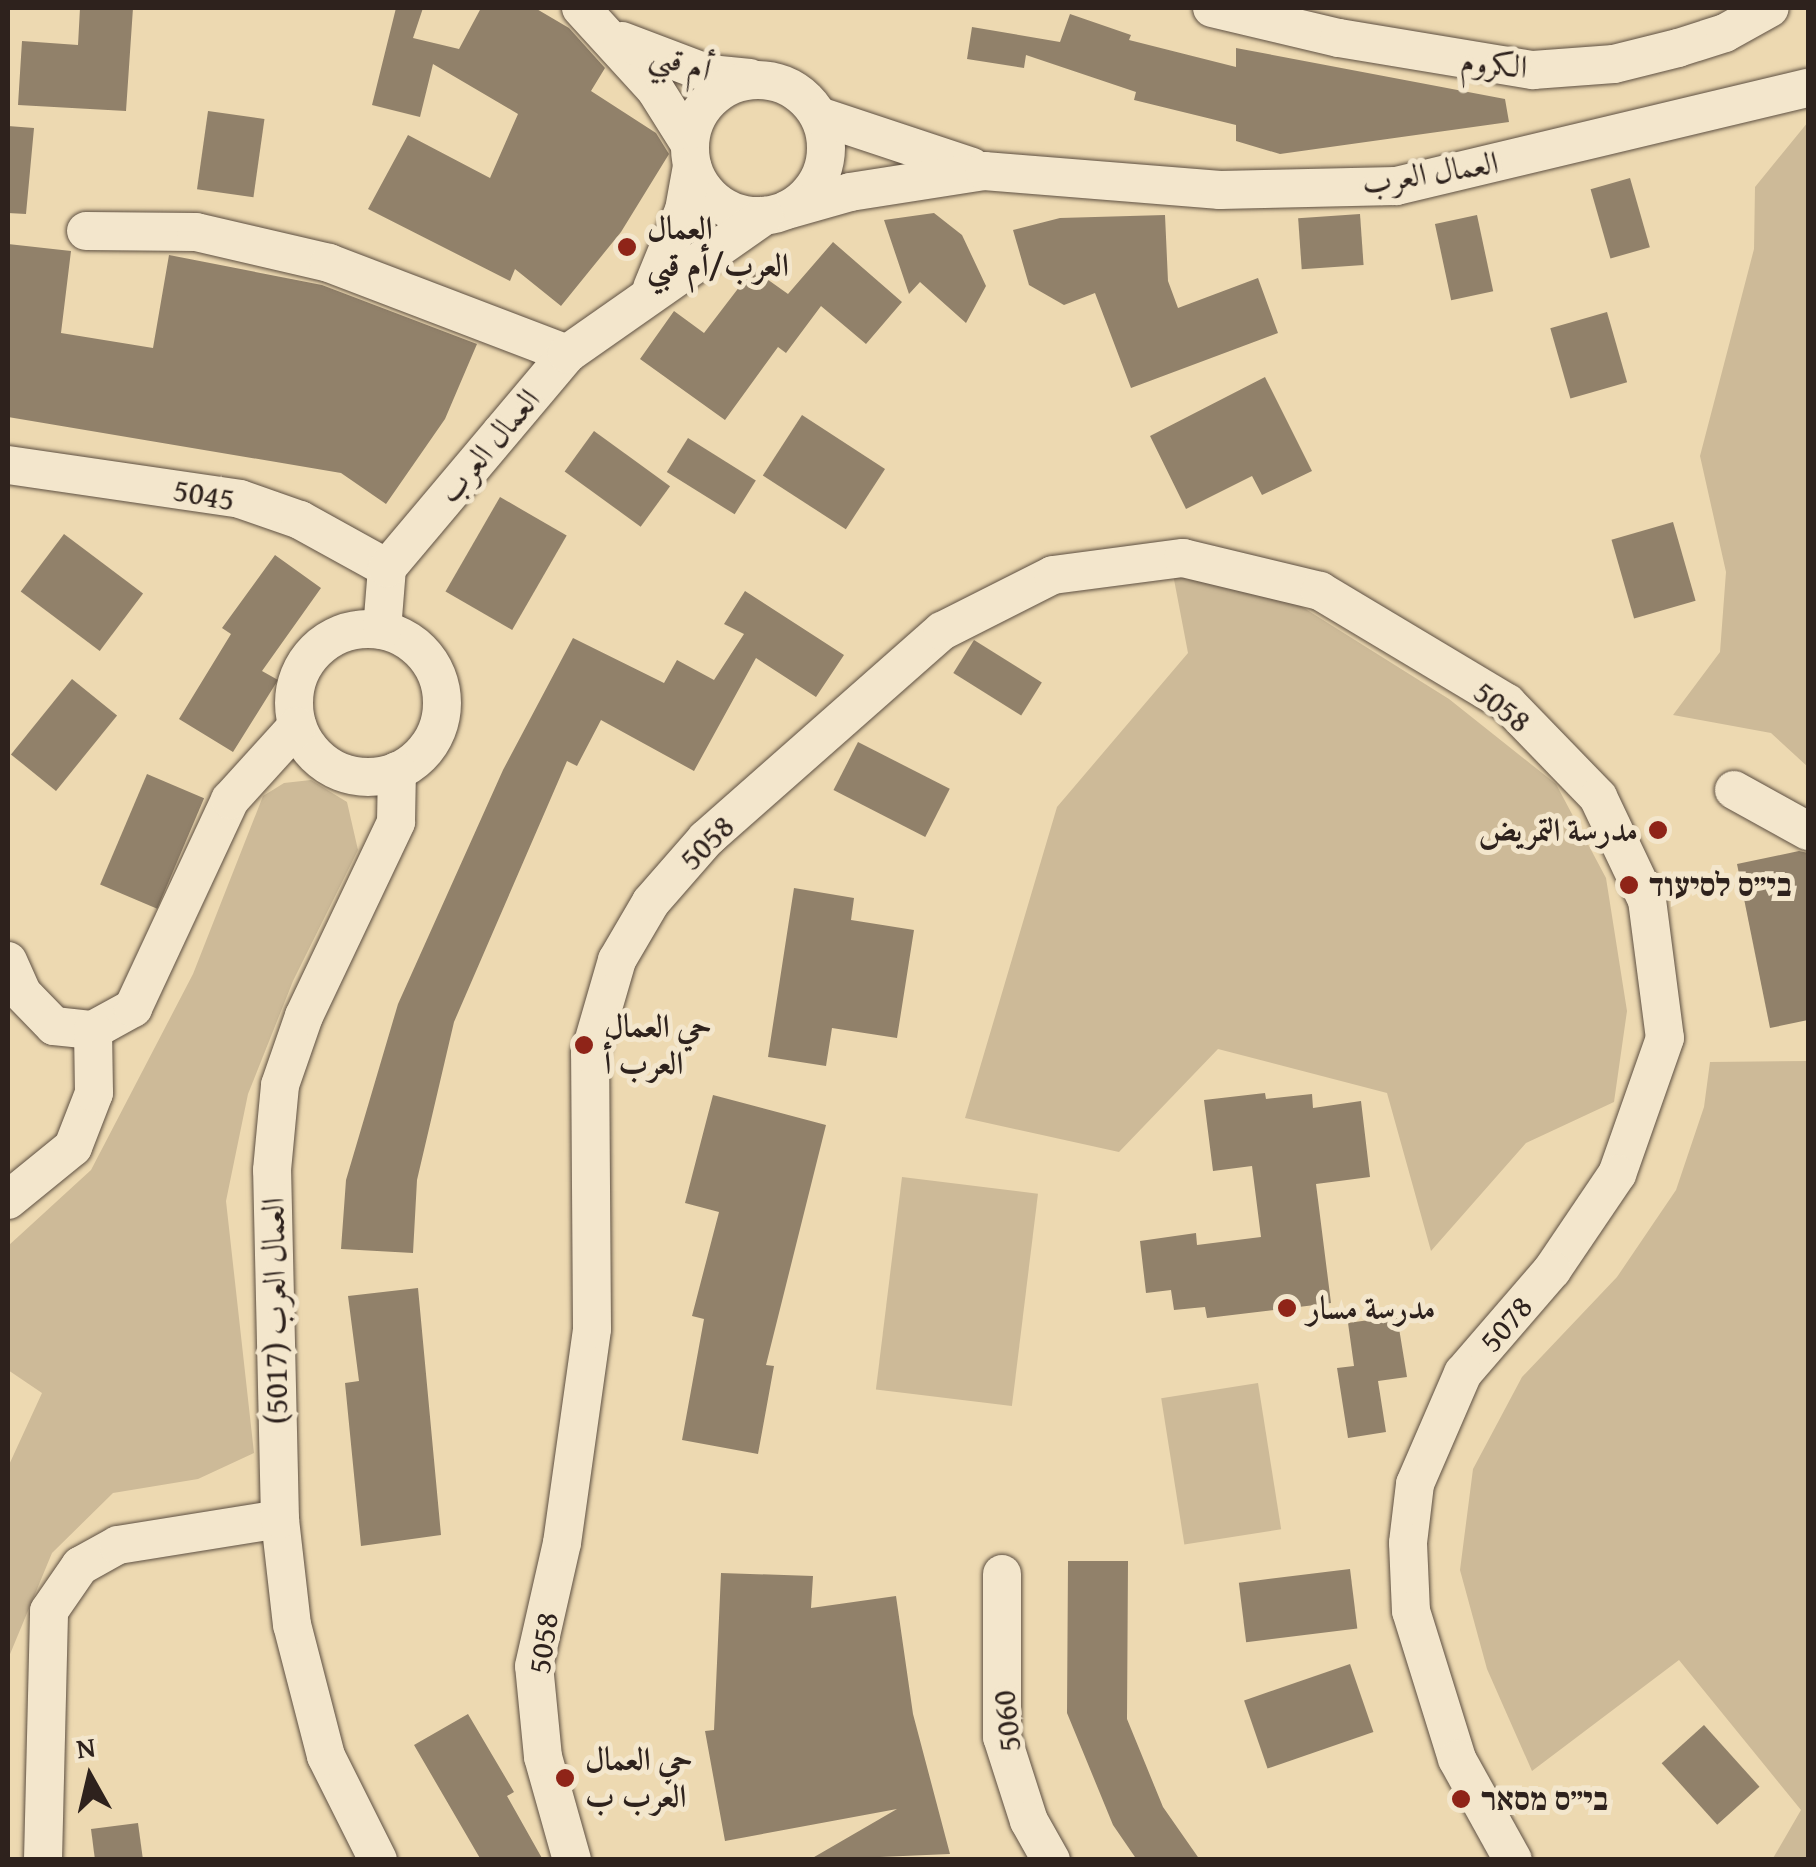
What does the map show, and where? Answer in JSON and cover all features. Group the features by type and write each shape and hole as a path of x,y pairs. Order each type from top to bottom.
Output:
{"street":[{"name":"الكروم","path":"1212,8 1358,42 1533,70 1614,64 1719,20 1770,8"},
{"name":"أم قبي","path":"592,20 665,62 764,79"},
{"name":"أم قبي","path":"592,20 655,89 690,155"},
{"path":"764,79 786,85 820,116 826,134 823,170 775,213 727,209 699,184 690,155 696,116 713,95 737,82 764,79"},
{"name":"العمال العرب","path":"387,568 567,354 648,294 775,213 850,192 984,171 1220,190 1396,186 1808,88"},
{"name":"العمال العرب","path":"820,116 984,171"},
{"name":"العمال العرب","path":"648,294 671,250 690,155"},
{"path":"86,231 196,232 328,263 567,354"},
{"name":"5045","path":"8,464 240,499 300,520 387,568"},
{"name":"5058","path":"572,1860 543,1757 534,1666 562,1543 592,1329 590,1053 617,960 650,902 706,839 942,631 1053,574 1183,558 1320,591 1506,704 1598,797"},
{"path":"382,630 387,568"},
{"path":"357,630 382,630 429,661 442,696 436,734 397,771 360,776 328,766 298,726 296,685 317,650 357,630"},
{"path":"8,960 22,992 54,1026 93,1030 133,1008 230,800 298,726"},
{"name":"العمال العرب (5017)","path":"378,1860 326,1756 292,1625 280,1519 272,1170 280,1085 304,1016 396,822 397,771"},
{"path":"1734,790 1808,831"},
{"name":"5078","path":"1513,1860 1458,1759 1411,1611 1408,1543 1415,1484 1463,1373 1552,1270 1617,1174 1665,1038 1647,900 1598,797"},
{"path":"8,1200 73,1147 94,1093 93,1030"},
{"path":"44,1860 49,1611 80,1566 118,1545 280,1519"},
{"name":"5060","path":"1002,1574 1002,1737 1030,1821 1051,1860"}],"shaded area":[{"path":"1808,122 1808,767 1771,733 1673,715 1720,652 1726,572 1700,456 1754,249 1755,187"},
{"path":"1172,569 1296,603 1449,699 1556,784 1606,878 1627,1011 1614,1102 1526,1143 1431,1251 1387,1093 1218,1049 1119,1152 965,1118 1057,807 1188,653"},
{"path":"311,780 347,802 358,850 293,981 248,1094 226,1201 254,1453 198,1479 113,1493 52,1553 8,1659 8,1467 42,1393 8,1370 8,1246 91,1170 193,974 263,796 284,783"},
{"path":"1808,1061 1808,1859 1772,1860 1801,1810 1679,1660 1532,1771 1487,1669 1460,1570 1473,1469 1522,1377 1617,1277 1676,1190 1704,1107 1710,1062"},
{"path":"902,1177 1038,1194 1012,1406 876,1389"},
{"path":"1258,1383 1281,1529 1184,1545 1161,1398"}],"building":[{"path":"80,8 133,8 126,111 18,105 22,41 78,45"},
{"path":"396,8 423,8 413,38 459,49 481,8 535,8 569,28 605,68 591,91 656,133 669,154 621,232 561,306 515,269 510,281 368,209 408,135 490,178 518,114 433,64 420,117 372,105"},
{"path":"1070,14 1131,35 1129,40 1236,67 1236,48 1505,99 1509,122 1280,154 1236,141 1236,125 1134,100 1136,92 1026,55 1024,68 967,59 972,27 1060,42"},
{"path":"208,111 264,119 253,197 197,189"},
{"path":"8,126 34,128 26,214 8,213"},
{"path":"1630,178 1650,247 1610,259 1591,189"},
{"path":"934,213 962,235 986,286 966,323 920,282 909,294 884,220"},
{"path":"1360,214 1364,265 1302,269 1298,218"},
{"path":"1165,215 1168,281 1178,308 1258,278 1278,333 1131,388 1095,293 1064,305 1029,285 1013,230 1060,218"},
{"path":"1477,215 1493,291 1451,300 1435,224"},
{"path":"833,242 902,302 866,344 821,306 786,353 778,347 725,420 640,359 674,311 704,333 753,269 788,294"},
{"path":"8,244 71,251 61,333 153,348 169,255 322,285 477,344 445,419 386,504 341,473 8,417"},
{"path":"1607,312 1627,382 1570,398 1550,328"},
{"path":"1265,377 1312,471 1262,495 1252,476 1186,509 1150,436"},
{"path":"802,415 885,469 846,529 763,475"},
{"path":"594,431 670,486 641,527 565,471"},
{"path":"688,438 756,480 735,514 667,472"},
{"path":"500,497 567,536 512,630 446,591"},
{"path":"1673,522 1696,601 1634,618 1611,540"},
{"path":"64,534 143,594 100,651 21,592"},
{"path":"275,555 321,588 262,671 278,680 233,752 179,719 231,634 222,628"},
{"path":"745,591 844,655 816,697 756,658 694,771 601,720 577,766 567,761 454,1022 417,1180 413,1253 341,1249 346,1180 398,1004 503,770 573,638 664,683 677,660 714,680 744,634 724,624"},
{"path":"974,640 1042,682 1021,715 953,673"},
{"path":"72,679 117,716 56,791 11,754"},
{"path":"858,742 950,789 925,837 833,790"},
{"path":"147,774 204,798 157,909 100,884"},
{"path":"1799,851 1808,853 1808,1020 1770,1028 1737,864"},
{"path":"794,888 854,898 851,920 914,930 897,1038 832,1028 826,1066 768,1057"},
{"path":"1265,1093 1266,1099 1312,1094 1313,1108 1361,1101 1370,1177 1316,1184 1331,1303 1207,1318 1205,1307 1174,1310 1171,1290 1146,1293 1140,1241 1196,1233 1197,1245 1261,1237 1252,1166 1213,1171 1204,1100"},
{"path":"713,1095 826,1125 766,1365 774,1366 758,1454 682,1440 704,1319 692,1316 719,1212 685,1203"},
{"path":"418,1288 441,1535 361,1546 345,1383 359,1381 348,1296"},
{"path":"1397,1316 1407,1377 1378,1381 1386,1432 1348,1438 1337,1368 1354,1366 1348,1323"},
{"path":"1068,1561 1128,1561 1127,1719 1163,1807 1200,1860 1137,1860 1113,1825 1067,1713"},
{"path":"1350,1569 1357,1629 1246,1642 1239,1583"},
{"path":"721,1573 813,1576 811,1608 896,1596 913,1714 950,1854 809,1860 897,1809 725,1841 705,1731 714,1730"},
{"path":"1350,1664 1373,1732 1268,1769 1244,1700"},
{"path":"468,1714 514,1792 507,1796 543,1860 481,1860 414,1745"},
{"path":"1704,1725 1760,1787 1717,1825 1662,1763"},
{"path":"138,1823 143,1860 95,1860 91,1829"}],"place":[{"name":"العمال العرب/أم قبي","path":"627,247"},
{"name":"مدرسة التمريض","path":"1658,830"},
{"name":"בי״ס לסיעוד","path":"1629,885"},
{"name":"حي العمال العرب أ","path":"584,1045"},
{"name":"مدرسة مسار","path":"1287,1308"},
{"name":"حي العمال العرب ب","path":"565,1778"},
{"name":"בי״ס מסאר","path":"1461,1799"}]}
